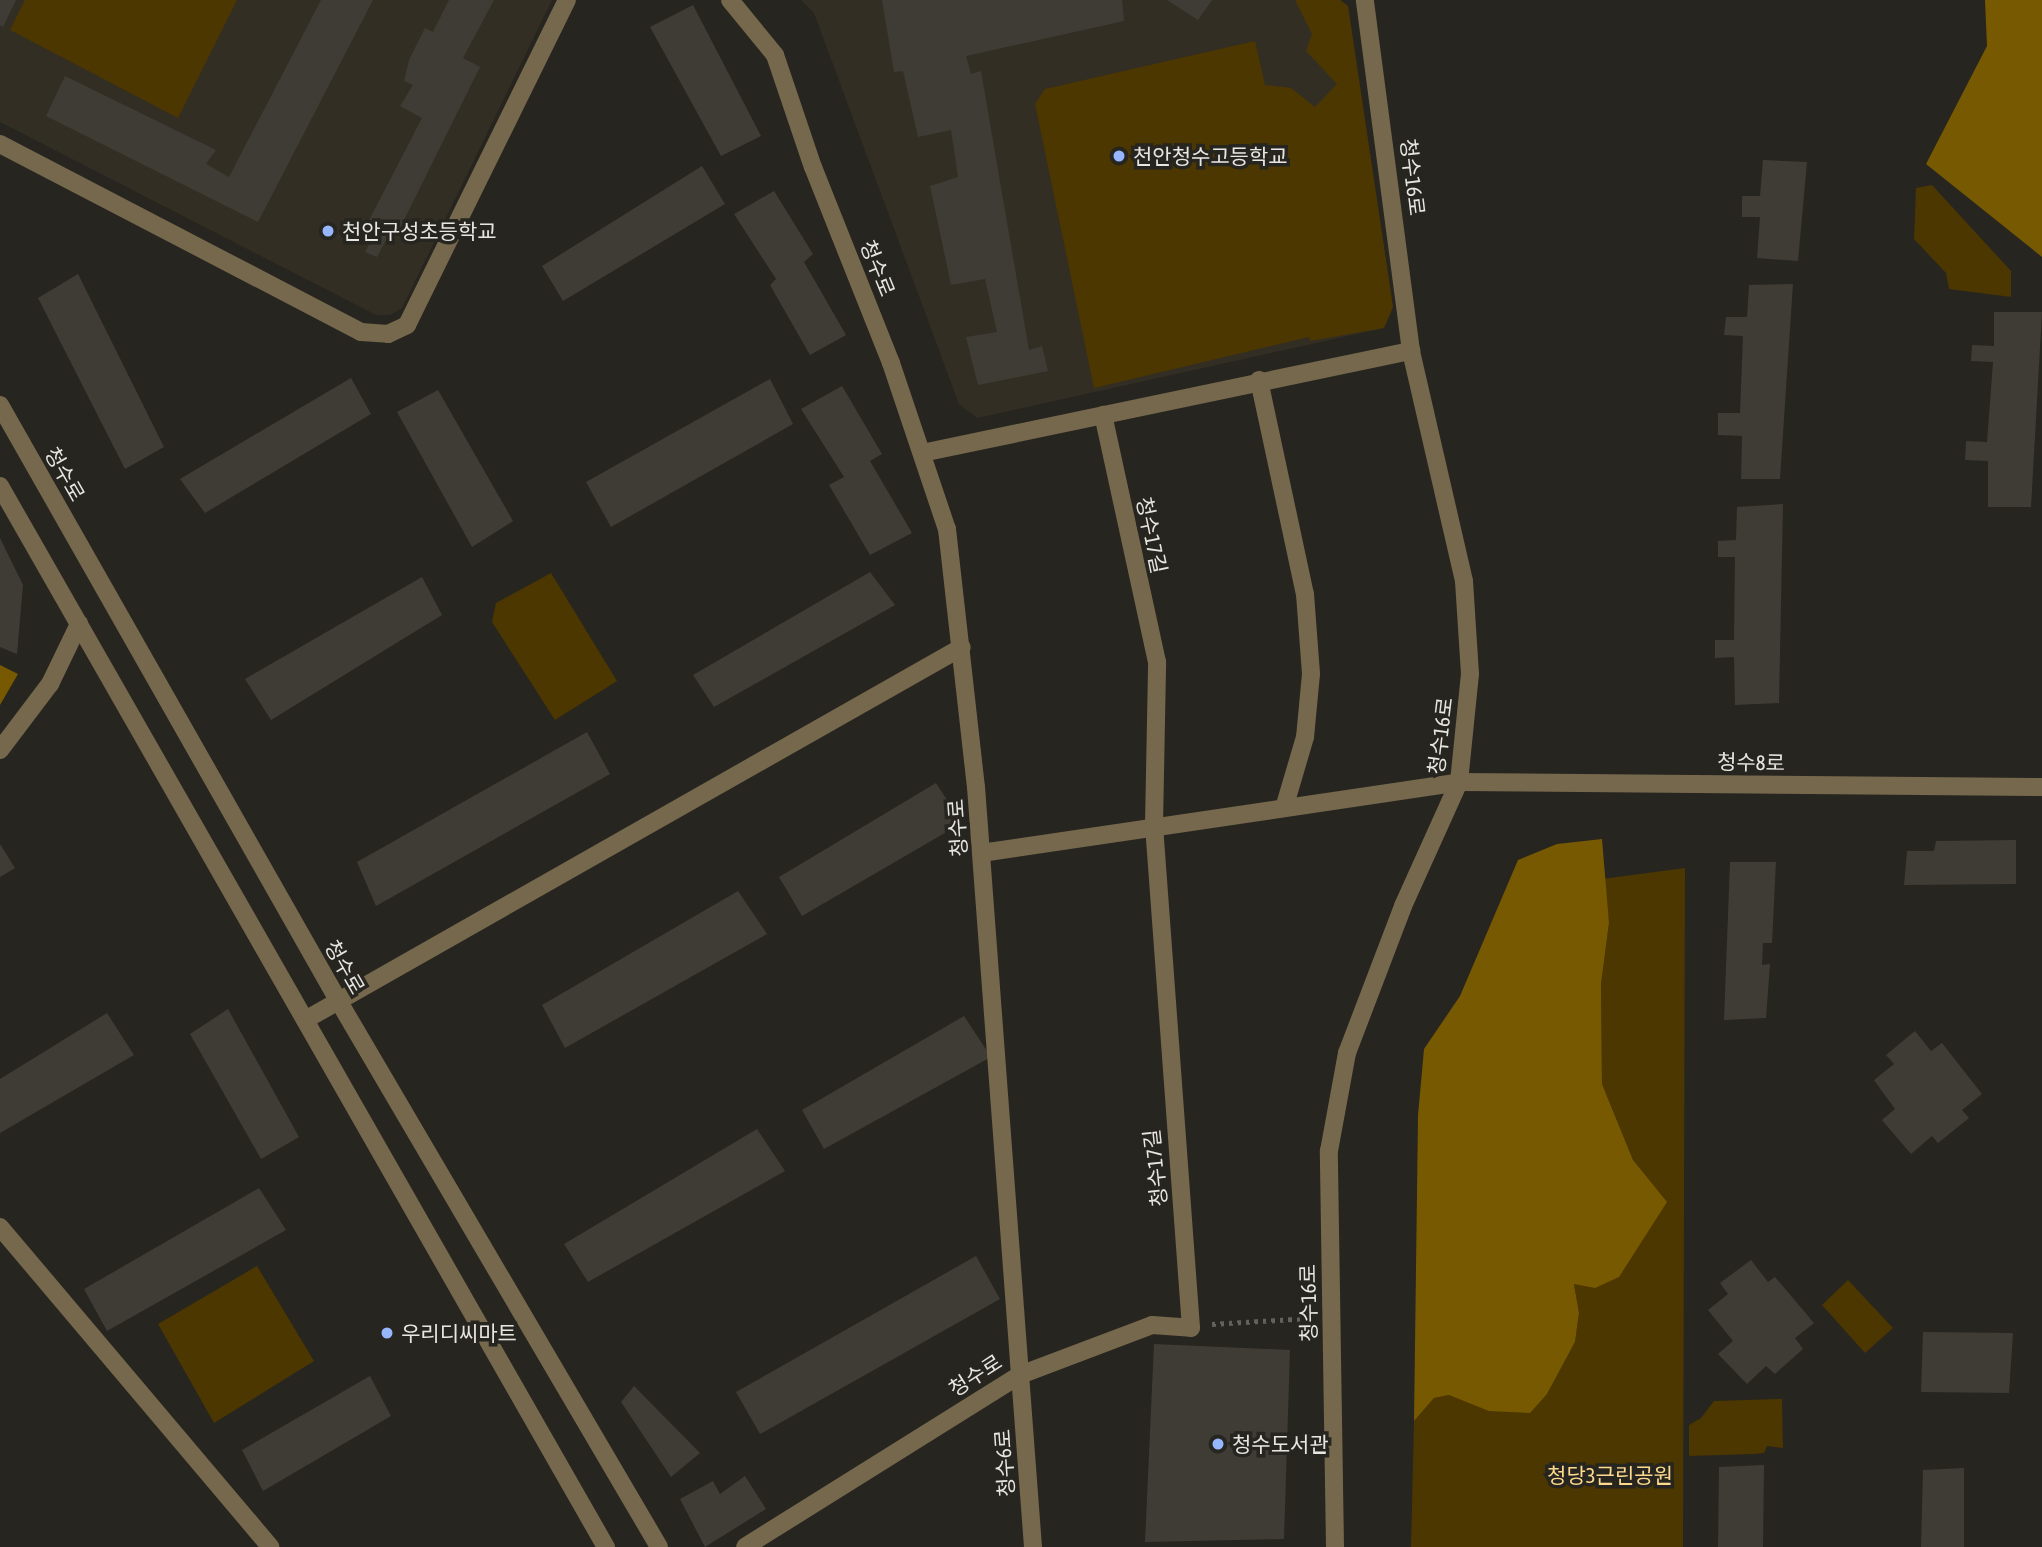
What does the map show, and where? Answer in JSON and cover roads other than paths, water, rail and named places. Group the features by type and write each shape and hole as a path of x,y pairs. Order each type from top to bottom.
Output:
{"street":[{"path":"0,144 361,332 388,334 407,325 567,0"},
{"name":"청수로","path":"730,0 775,55 922,453 947,529 962,647 981,853 1020,1375 745,1547"},
{"name":"청수16로","path":"1335,1547 1329,1151 1347,1053 1403,906 1459,782 1470,674 1464,581 1411,351 1365,0"},
{"path":"922,453 1259,380 1411,351"},
{"path":"1259,380 1305,594 1311,674 1305,737 1285,805"},
{"name":"청수로","path":"0,405 338,1000 659,1547"},
{"name":"청수17길","path":"1020,1375 1152,1325 1191,1328 1154,825 1157,662 1103,415"},
{"path":"0,486 606,1547"},
{"path":"0,750 50,684 79,624"},
{"path":"305,1020 962,647"},
{"path":"981,853 1285,805 1459,782"},
{"name":"청수8로","path":"1459,782 2042,787"},
{"path":"0,1227 270,1547"},
{"name":"청수6로","path":"1020,1375 1033,1547"}],"place":[{"name":"천안청수고등학교","path":"1119,156"},
{"name":"천안구성초등학교","path":"328,231"},
{"name":"우리디씨마트","path":"387,1333"},
{"name":"청수도서관","path":"1218,1444"}],"park label":[{"name":"청당3근린공원","path":"1610,1475"}]}
